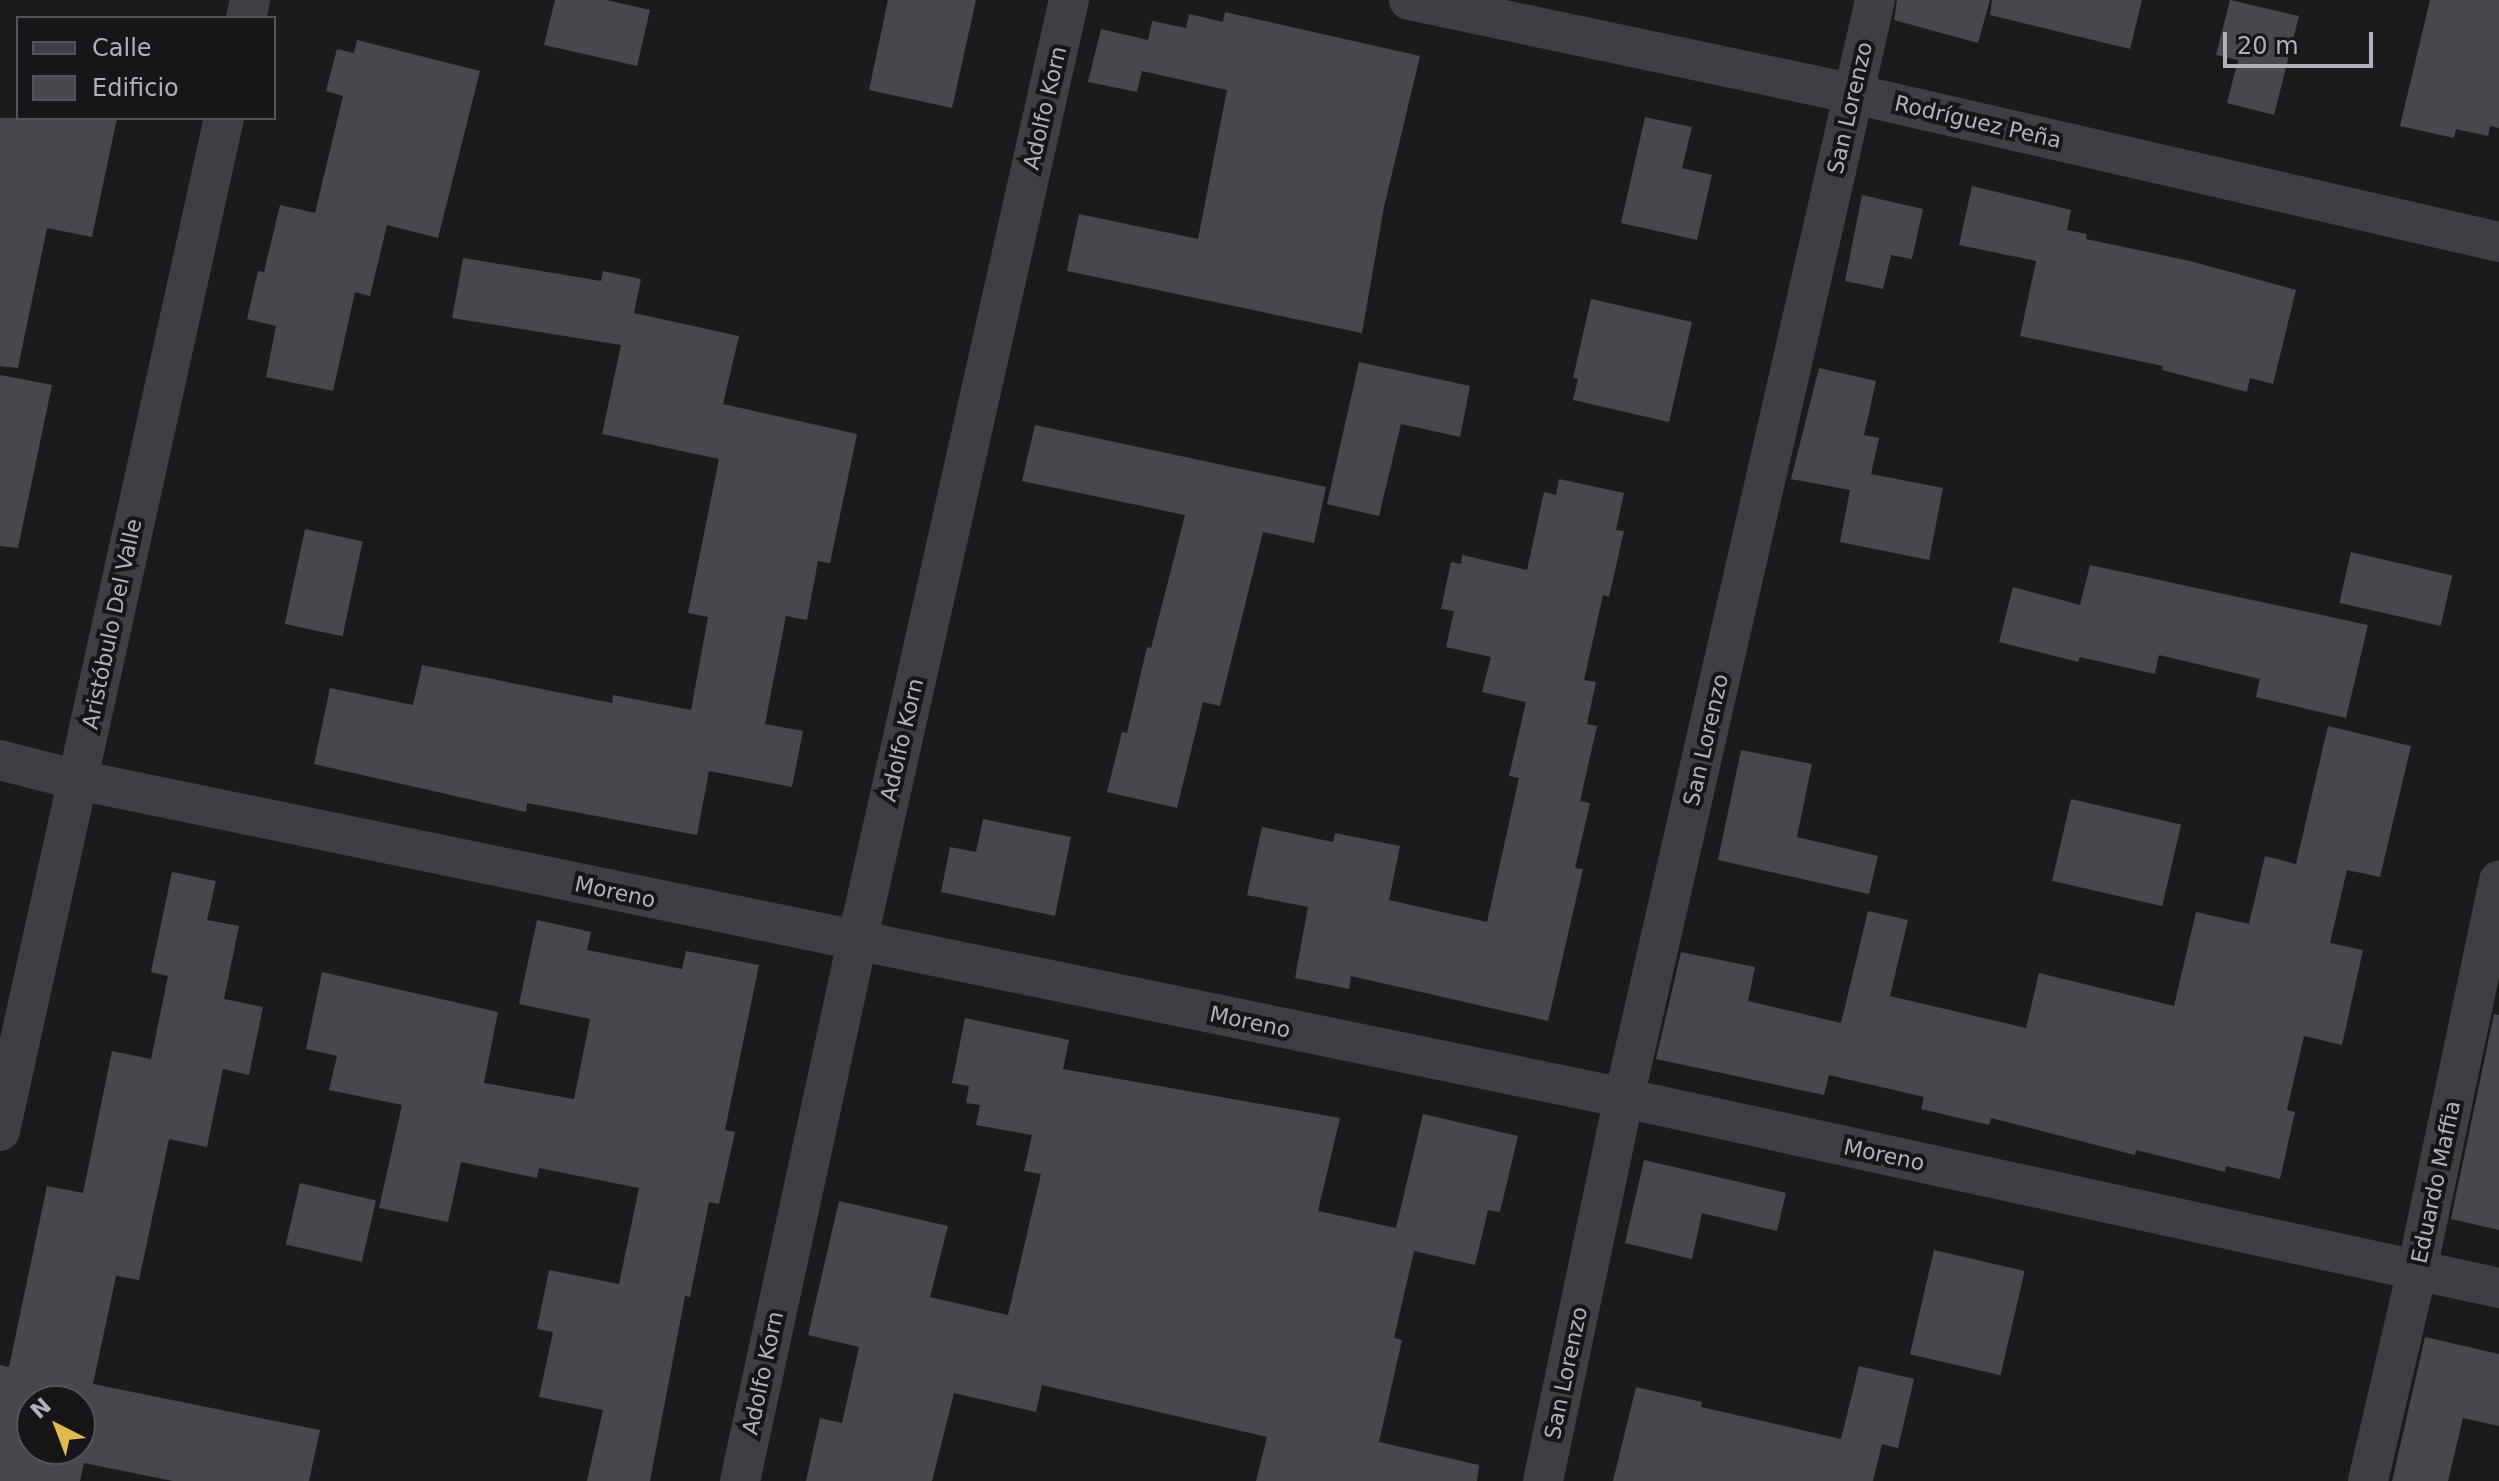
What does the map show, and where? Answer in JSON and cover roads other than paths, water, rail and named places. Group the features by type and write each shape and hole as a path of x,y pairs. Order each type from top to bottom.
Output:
{"street":[{"name":"Adolfo Korn","path":"740,1481 857,942 1069,0"},
{"name":"Rodríguez Peña","path":"1409,0 1854,94 2499,242"},
{"name":"San Lorenzo","path":"1543,1481 1624,1098 1875,0"},
{"name":"Aristóbulo Del Valle","path":"0,1131 224,120"},
{"name":"Moreno","path":"0,760 78,780 1624,1098 2499,1288"},
{"name":"Eduardo Maffia","path":"2368,1481 2417,1270 2499,881"}]}
